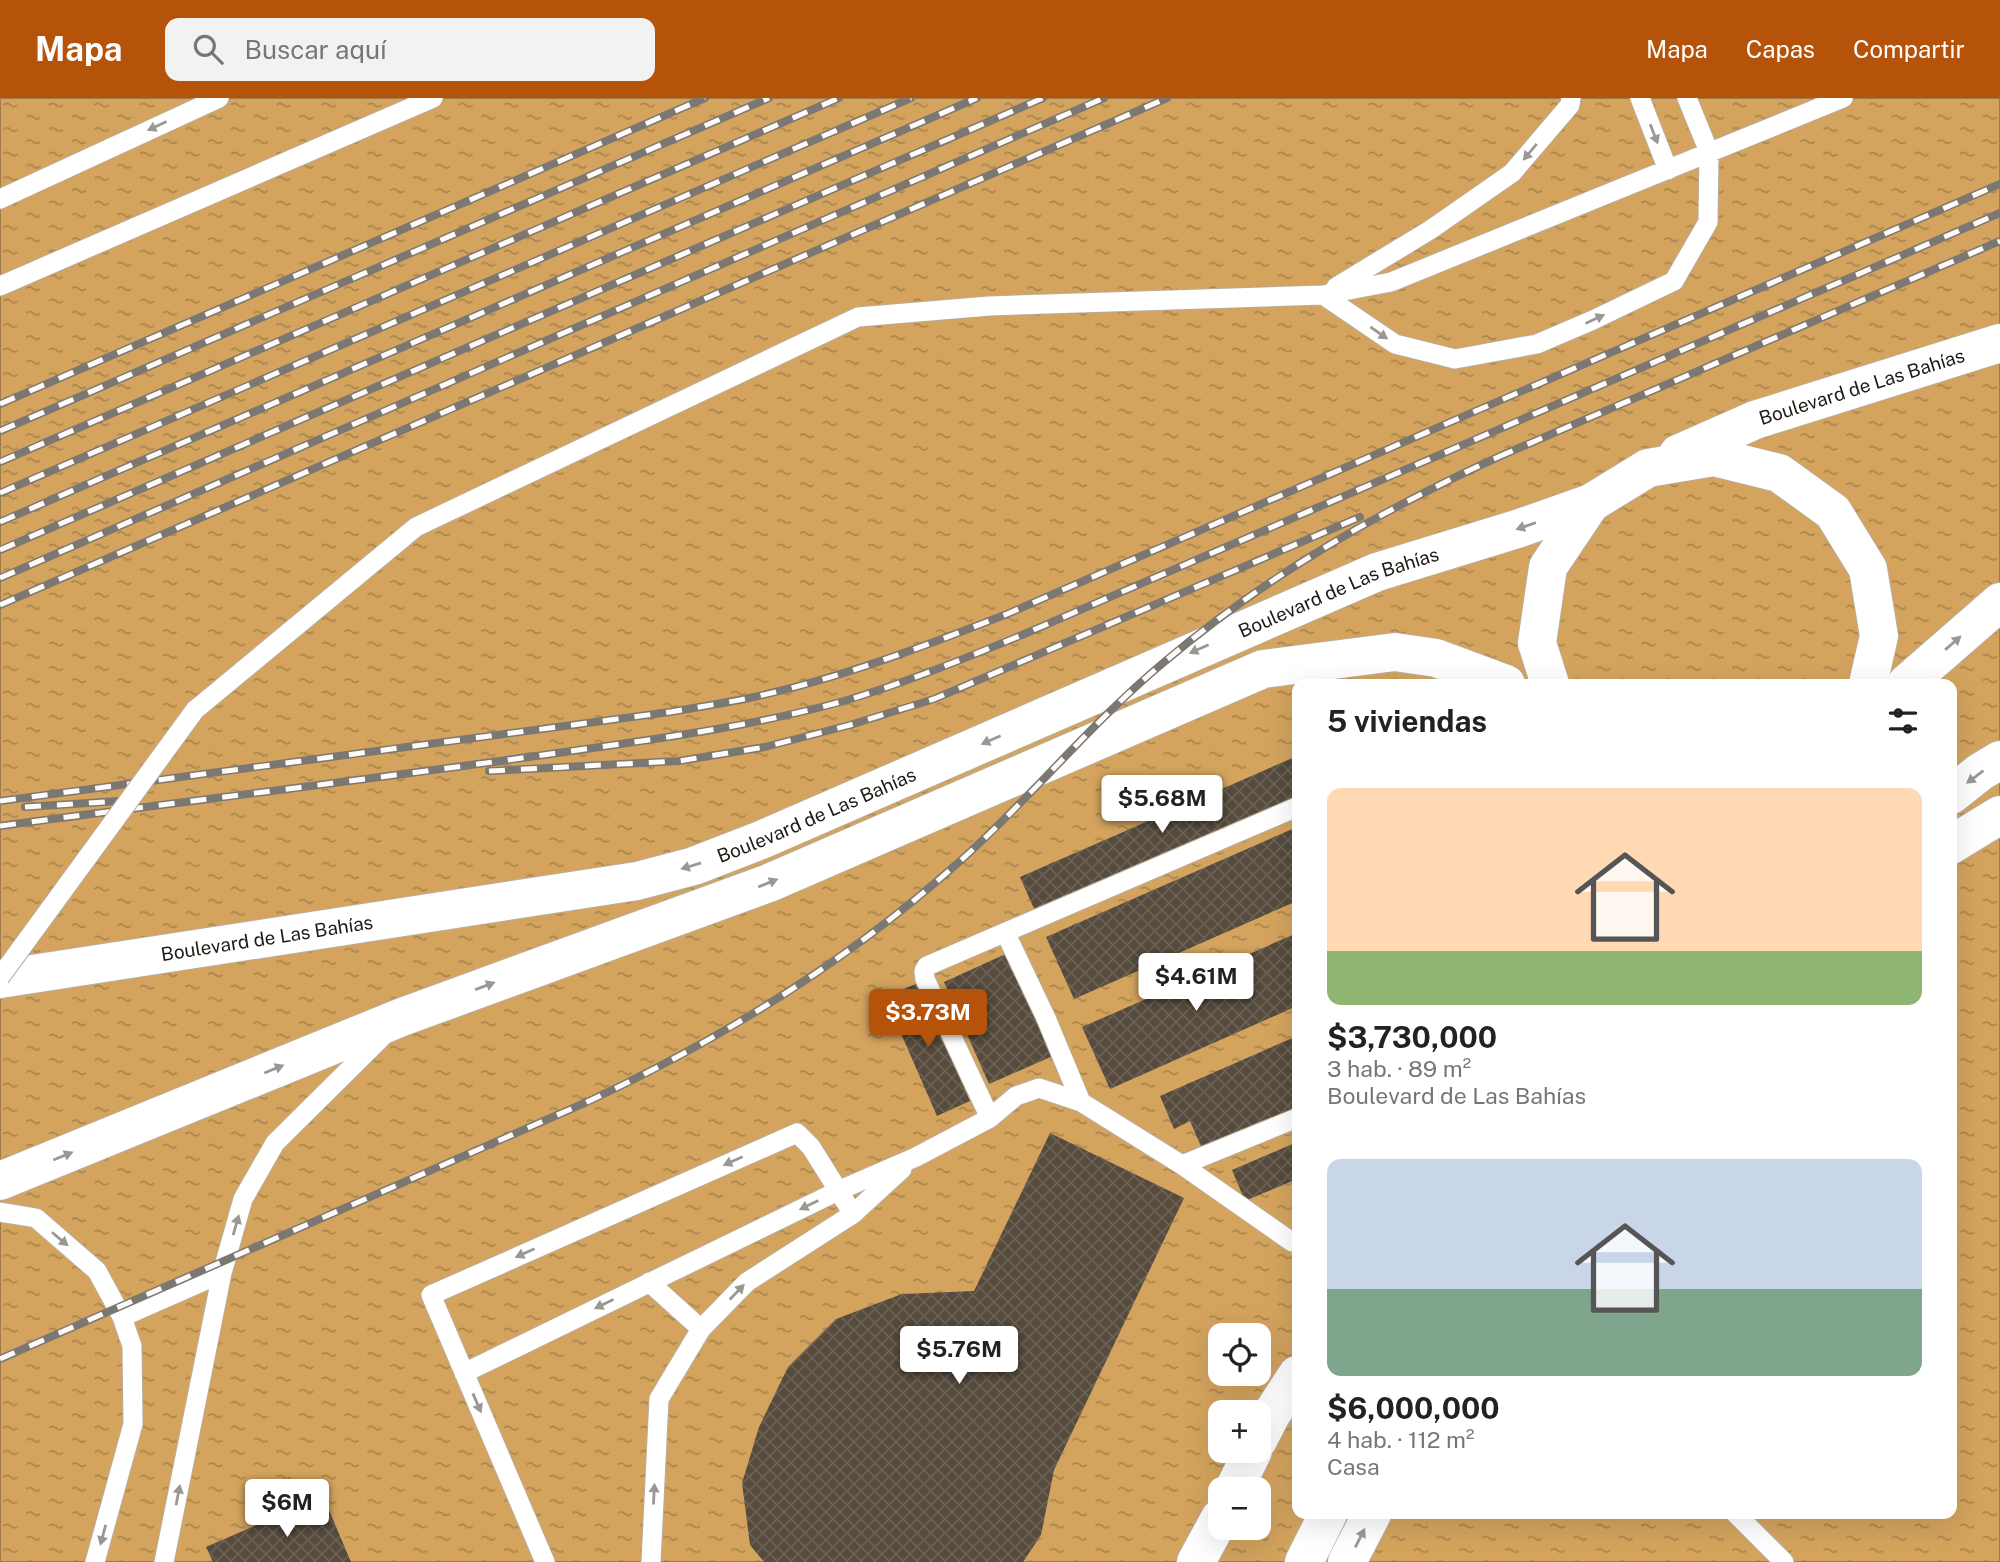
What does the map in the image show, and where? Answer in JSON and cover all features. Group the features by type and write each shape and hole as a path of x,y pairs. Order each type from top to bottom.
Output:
{"street":[{"name":"Boulevard de Las Bahías","path":"1648,468 1755,420 2000,343"},
{"path":"1548,679 1537,643 1548,567 1591,503 1648,468 1714,457 1779,473 1833,512 1868,569 1879,636 1869,679"},
{"name":"Boulevard de Las Bahías","path":"0,978 637,881 694,866 761,840 1377,572 1591,503"},
{"path":"1912,679 2000,602"},
{"path":"0,1181 402,1017 769,883 1263,669 1395,652 1436,658 1493,679"},
{"path":"1957,790 2000,760"},
{"path":"1957,841 2000,815"},
{"path":"1271,1415 1292,1383"},
{"path":"1304,1562 1326,1519"},
{"path":"1347,1562 1369,1519"},
{"path":"1198,1561 1209,1540"}],"lane":[{"path":"0,198 219,98"},
{"path":"0,286 433,98"},
{"path":"1323,295 1430,230 1513,173 1570,105 1571,98"},
{"path":"1640,98 1668,170"},
{"path":"1323,295 1395,344 1455,359 1536,344 1674,281 1709,222 1709,152 1687,98"},
{"path":"0,978 195,710 416,527 858,317 989,306 1323,295 1391,282 1843,98"},
{"path":"990,1118 925,979 924,971 927,966 1292,809"},
{"path":"1006,934 1046,1018 1081,1102"},
{"path":"164,1562 222,1273 243,1199 275,1143 402,1017"},
{"path":"464,1373 840,1190 916,1157 990,1118 1016,1096 1039,1088 1081,1102 1182,1165 1292,1242"},
{"path":"1182,1165 1292,1120"},
{"path":"545,1562 431,1295 797,1133 811,1147 853,1214"},
{"path":"651,1562 659,1399 701,1329 747,1282 853,1214 916,1157"},
{"path":"0,1212 36,1219 97,1271 122,1317 132,1346 133,1424 95,1562"},
{"path":"122,1317 222,1273"},
{"path":"649,1282 701,1329"},
{"path":"1742,1519 1784,1562"}],"water":[{"path":"0,98 2000,98 2000,1562 0,1562"}],"building":[{"path":"1292,758 1292,798 1035,911 1020,877"},
{"path":"1292,829 1292,903 1074,999 1046,937"},
{"path":"1292,935 1292,1008 1110,1089 1082,1027"},
{"path":"1010,952 1055,1055 989,1084 944,982"},
{"path":"918,983 970,1101 937,1116 885,997"},
{"path":"1292,1038 1292,1112 1203,1151 1190,1121 1174,1129 1160,1096"},
{"path":"1050,1133 1184,1198 1054,1470 1041,1535 1023,1562 764,1562 750,1545 742,1483 759,1427 788,1367 836,1319 902,1294 974,1291"},
{"path":"1292,1144 1292,1181 1245,1201 1232,1170"},
{"path":"323,1496 351,1562 213,1562 206,1547"}],"railway":[{"path":"0,404 705,98"},
{"path":"0,431 769,98"},
{"path":"0,462 839,98"},
{"path":"0,493 911,98"},
{"path":"0,522 977,98"},
{"path":"0,550 1043,98"},
{"path":"0,578 1104,98"},
{"path":"0,605 1167,98"},
{"path":"0,801 670,712 754,697 851,671 1007,614 2000,184"},
{"path":"0,826 652,739 729,727 844,701 912,679 1022,635 2000,213"},
{"path":"1498,457 2000,241"},
{"path":"0,1359 587,1102 686,1052 782,996 917,898 1011,813 1136,686 1243,601 1371,521 1507,453"},
{"path":"489,771 679,761 765,747 850,725 934,699 1360,517"},
{"path":"25,807 119,801"}]}
